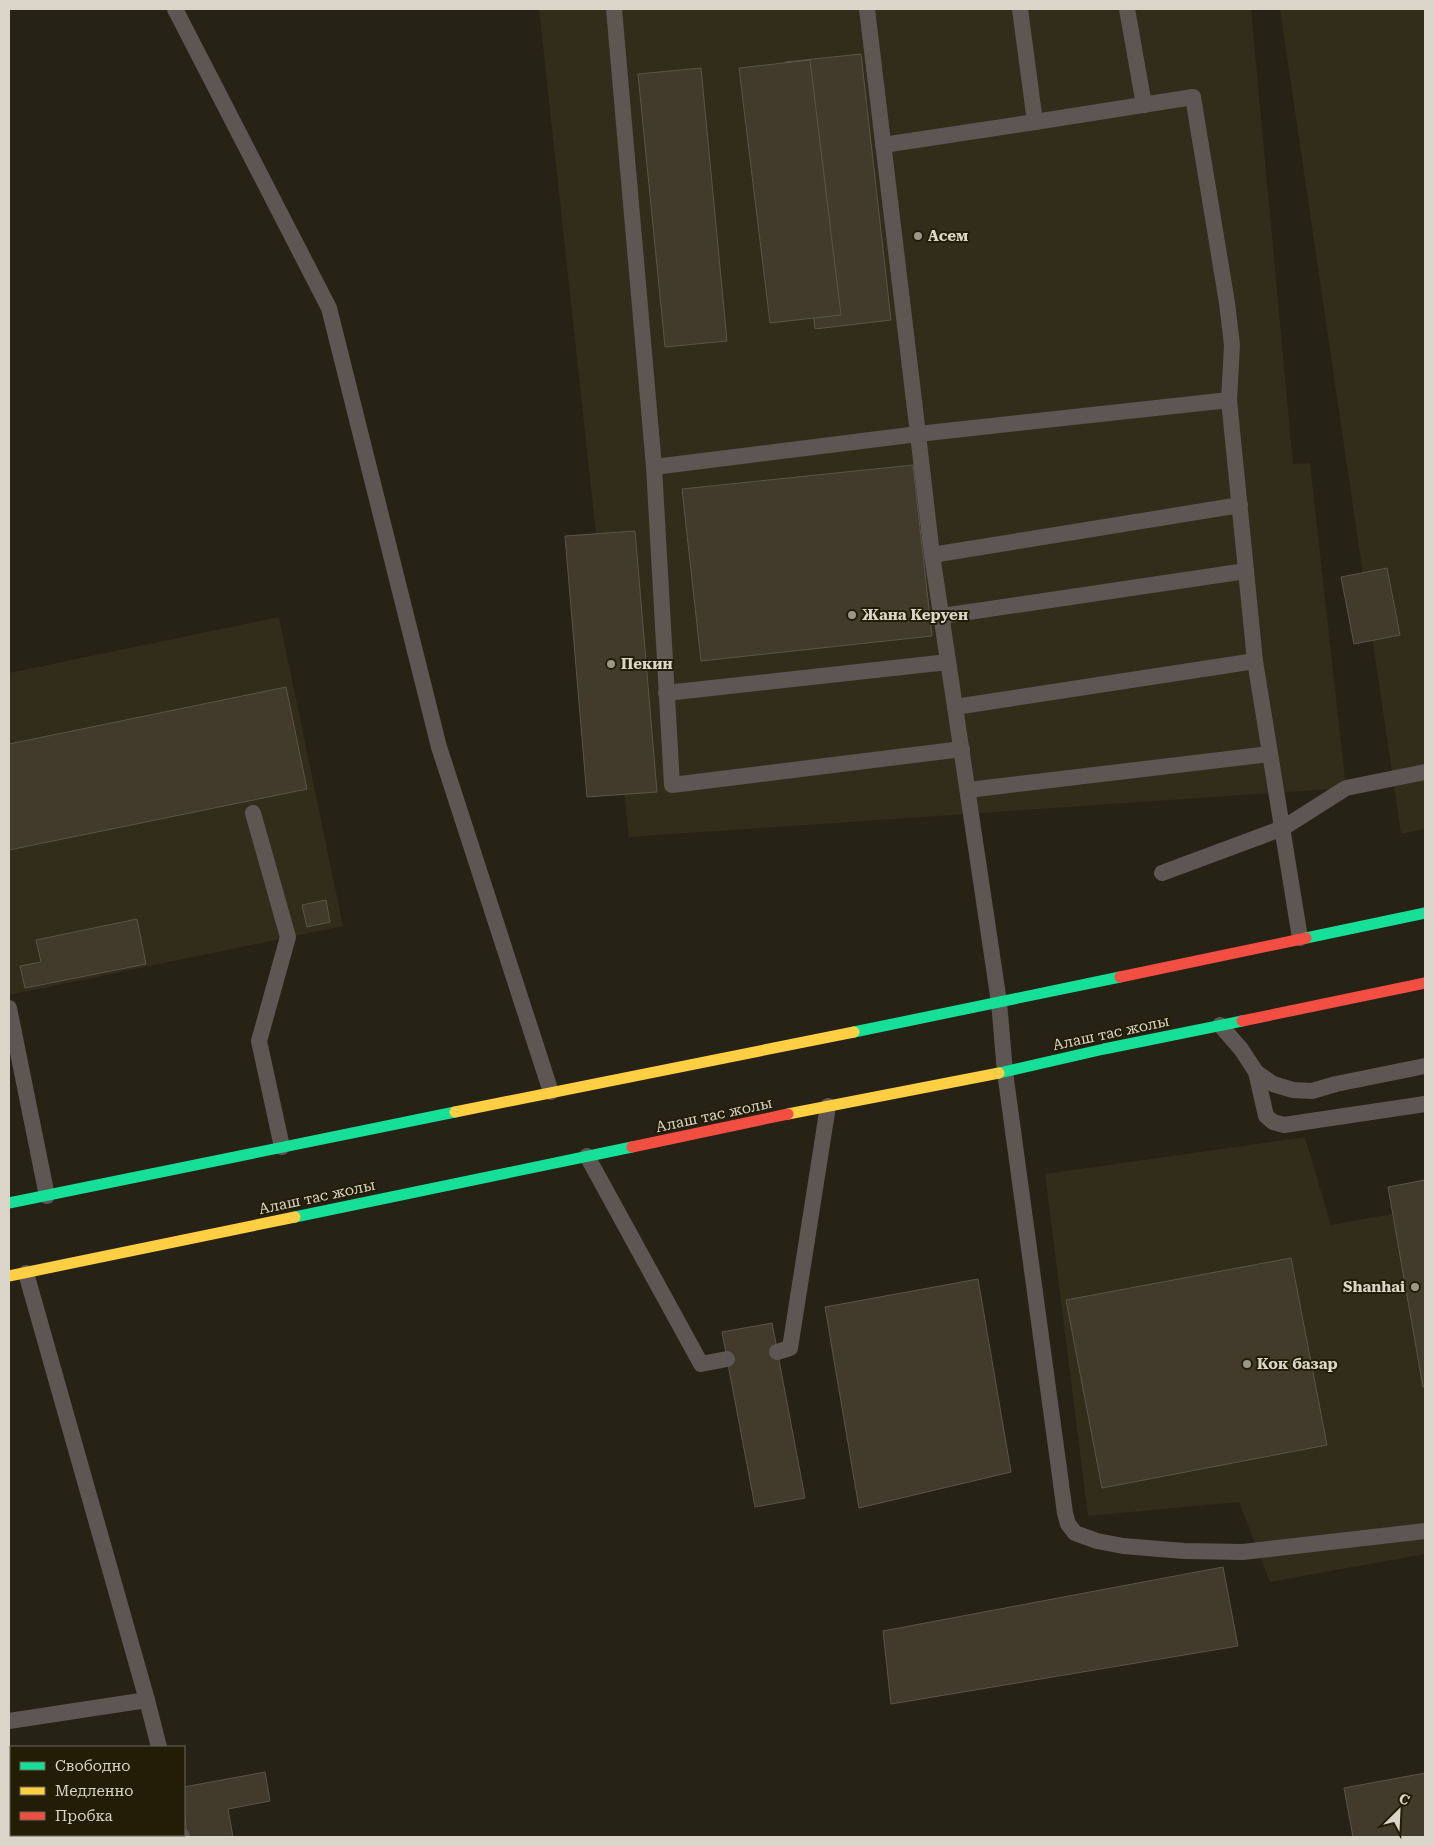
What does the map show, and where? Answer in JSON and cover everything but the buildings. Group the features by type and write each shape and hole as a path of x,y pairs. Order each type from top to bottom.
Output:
{"main road":[{"path":"9,1203 1425,914"},
{"name":"Алаш тас жолы","path":"9,1276 828,1106 1005,1072 1425,983"}],"lane":[{"path":"175,9 329,308 439,747 551,1092"},
{"path":"614,9 654,466 672,785 962,750"},
{"path":"867,9 932,555 999,1002 1005,1072 1068,1524 1075,1533 1098,1541 1123,1546 1184,1551 1243,1552 1425,1531"},
{"path":"1020,9 1035,122"},
{"path":"1126,9 1144,105"},
{"path":"883,145 1193,97 1227,303 1232,345 1229,400 1255,661 1300,938"},
{"path":"654,466 918,434 1229,400"},
{"path":"932,555 1240,504"},
{"path":"942,616 1246,571"},
{"path":"955,707 1255,661"},
{"path":"666,693 948,662"},
{"path":"968,790 1270,754"},
{"path":"1162,874 1283,828 1346,788 1425,772"},
{"path":"253,813 288,937 259,1041 282,1147"},
{"path":"9,1008 47,1196"},
{"path":"1220,1025 1241,1049 1256,1072 1266,1116 1273,1122 1284,1125 1425,1104"},
{"path":"1256,1072 1273,1084 1293,1090 1312,1091 1336,1084 1425,1066"},
{"path":"777,1352 790,1348 828,1106"},
{"path":"587,1156 701,1364 727,1359"},
{"path":"26,1273 159,1746"},
{"path":"9,1721 147,1700"}],"shaded area":[{"name":"Асем","path":"539,9 1251,9 1293,464 1310,463 1346,788 629,837"},
{"path":"1280,9 1425,9 1425,829 1401,834"},
{"path":"279,617 343,926 9,995 9,673"},
{"name":"Кок базар","path":"1305,1137 1331,1225 1425,1208 1425,1554 1270,1582 1239,1502 1088,1516 1045,1174"}],"traffic: fast":[{"path":"1306,938 1425,913"},
{"path":"854,1032 1120,977"},
{"path":"999,1073 1242,1021"},
{"path":"9,1203 455,1112"},
{"path":"295,1217 632,1147"}],"traffic: slow":[{"path":"455,1112 854,1032"},
{"path":"788,1114 999,1073"},
{"path":"9,1276 295,1217"}],"traffic: jam":[{"path":"1120,977 1306,938"},
{"path":"1242,1021 1425,983"},
{"path":"632,1147 788,1114"}],"place":[{"name":"Асем","path":"918,236"},
{"name":"Жана Керуен","path":"852,615"},
{"name":"Пекин","path":"611,664"},
{"name":"Shanhai","path":"1415,1287"},
{"name":"Кок базар","path":"1247,1364"}]}
